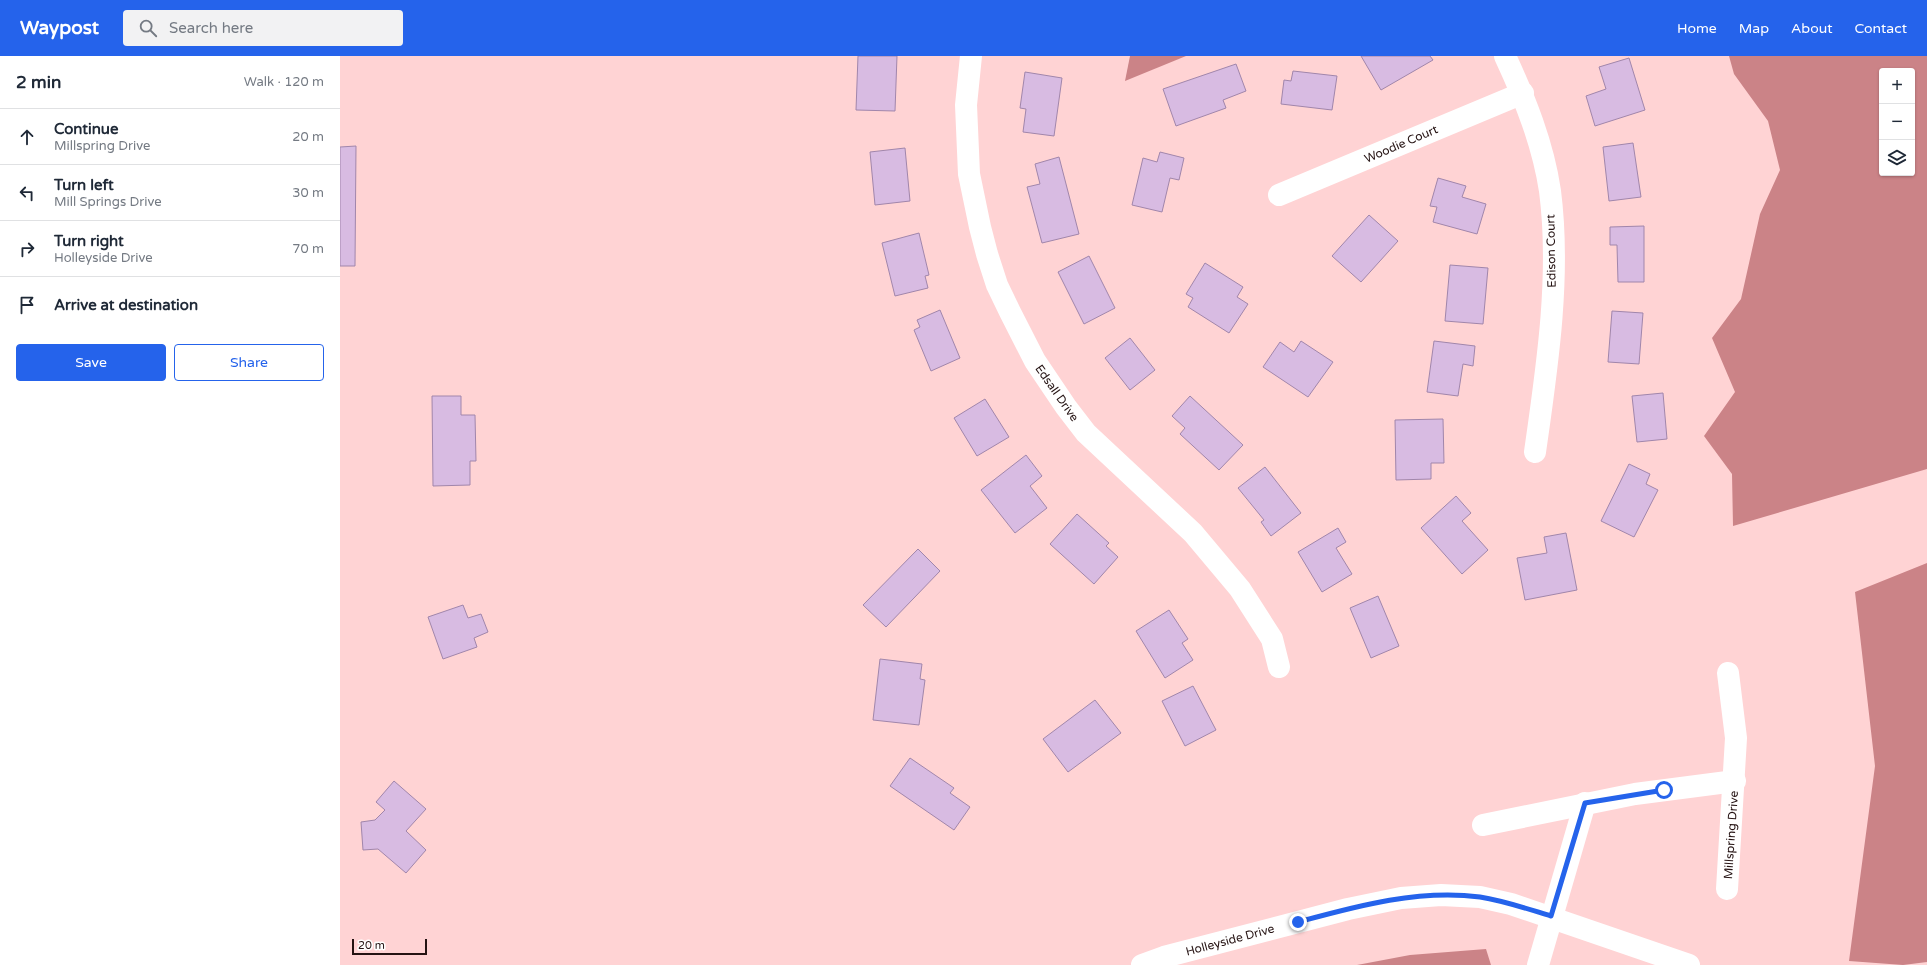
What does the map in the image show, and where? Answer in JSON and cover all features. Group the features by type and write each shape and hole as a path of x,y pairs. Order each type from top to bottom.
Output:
{"street":[{"name":"Edsall Drive","path":"970,56 966,113 969,174 978,220 987,254 997,285 1010,312 1035,361 1066,407 1086,433 1193,533 1240,589 1272,639 1279,667"},
{"name":"Edison Court","path":"1505,56 1523,93 1536,130 1550,191 1553,243 1552,298 1547,367 1536,452"},
{"name":"Woodie Court","path":"1279,195 1523,93"},
{"name":"Millspring Drive","path":"1727,889 1736,738 1728,673"},
{"name":"Millspring Drive","path":"1483,825 1635,794 1734,780"},
{"path":"1538,965 1585,803"},
{"name":"Holleyside Drive","path":"1142,965 1164,957 1348,909 1401,898 1441,894 1480,897 1511,904 1551,916 1689,965"}],"shaded area":[{"path":"1130,56 1186,56 1125,81"},
{"path":"1729,56 1927,56 1927,469 1733,526 1732,474 1704,436 1735,392 1712,338 1741,299 1760,214 1780,170 1768,121 1734,74"},
{"path":"1927,563 1927,962 1903,965 1849,961 1875,766 1855,592"},
{"path":"1486,949 1491,965 1357,965 1410,955"}],"building":[{"path":"858,56 897,56 895,111 856,110"},
{"path":"1361,56 1430,56 1433,60 1381,90"},
{"path":"1629,58 1645,110 1595,126 1586,96 1606,89 1599,67"},
{"path":"1236,64 1246,91 1223,100 1226,108 1176,126 1163,89"},
{"path":"1293,71 1337,76 1332,110 1281,104 1284,80 1291,81"},
{"path":"1025,72 1062,78 1054,136 1023,132 1026,109 1020,108"},
{"path":"1633,143 1641,197 1609,201 1603,147"},
{"path":"356,146 355,266 340,266 340,147"},
{"path":"905,148 910,201 875,205 870,152"},
{"path":"1160,152 1184,158 1179,180 1170,178 1162,212 1132,205 1143,158 1157,162"},
{"path":"1059,157 1079,234 1042,243 1027,187 1040,184 1035,164"},
{"path":"1438,178 1466,186 1462,197 1486,204 1477,234 1433,222 1437,207 1430,206"},
{"path":"1369,215 1398,241 1361,282 1332,256"},
{"path":"1644,226 1644,282 1618,282 1617,245 1610,245 1610,227"},
{"path":"919,233 929,275 925,276 928,288 895,296 882,243"},
{"path":"1089,256 1115,308 1084,324 1058,272"},
{"path":"1205,263 1243,287 1237,297 1248,304 1229,333 1188,307 1193,298 1186,294"},
{"path":"1450,265 1488,268 1483,324 1445,321"},
{"path":"940,310 960,358 931,371 914,330 920,327 917,320"},
{"path":"1612,311 1643,313 1639,364 1608,362"},
{"path":"1130,338 1155,370 1130,390 1105,358"},
{"path":"1301,341 1333,362 1308,397 1263,367 1280,342 1294,352"},
{"path":"1434,341 1475,346 1473,366 1463,364 1458,396 1427,392"},
{"path":"1663,393 1667,439 1637,442 1632,396"},
{"path":"432,396 461,396 461,415 475,415 476,461 470,461 470,485 433,486"},
{"path":"1190,396 1243,445 1219,470 1180,434 1185,428 1172,416"},
{"path":"985,399 1009,437 977,456 954,418"},
{"path":"1443,419 1444,463 1431,463 1431,479 1396,480 1395,420"},
{"path":"1026,455 1042,476 1030,486 1047,508 1015,533 981,490"},
{"path":"1629,464 1650,474 1646,484 1658,490 1634,537 1601,521"},
{"path":"1265,467 1301,513 1271,536 1261,522 1264,520 1238,488"},
{"path":"1456,496 1471,513 1462,521 1488,550 1462,574 1421,528"},
{"path":"1077,514 1109,543 1106,546 1118,557 1094,584 1050,544"},
{"path":"1338,528 1346,542 1336,548 1352,574 1322,592 1298,552"},
{"path":"1566,533 1577,590 1525,600 1517,558 1547,553 1544,537"},
{"path":"918,549 940,571 886,627 863,605"},
{"path":"1378,596 1399,646 1371,658 1350,608"},
{"path":"463,605 468,618 481,614 488,632 474,638 477,647 443,659 428,617"},
{"path":"1169,610 1188,639 1182,643 1193,660 1165,678 1136,631"},
{"path":"880,659 922,664 920,679 925,680 919,725 873,720"},
{"path":"1193,686 1216,730 1185,746 1162,701"},
{"path":"1095,700 1121,733 1068,772 1043,739"},
{"path":"910,758 954,788 950,793 970,807 954,830 890,786"},
{"path":"394,781 426,809 406,831 426,850 406,873 378,849 363,850 361,822 375,820 385,810 376,802"}],"route":[{"path":"1298,922 1348,909 1401,898 1441,894 1480,897 1511,904 1551,916 1585,803 1664,790"}]}
